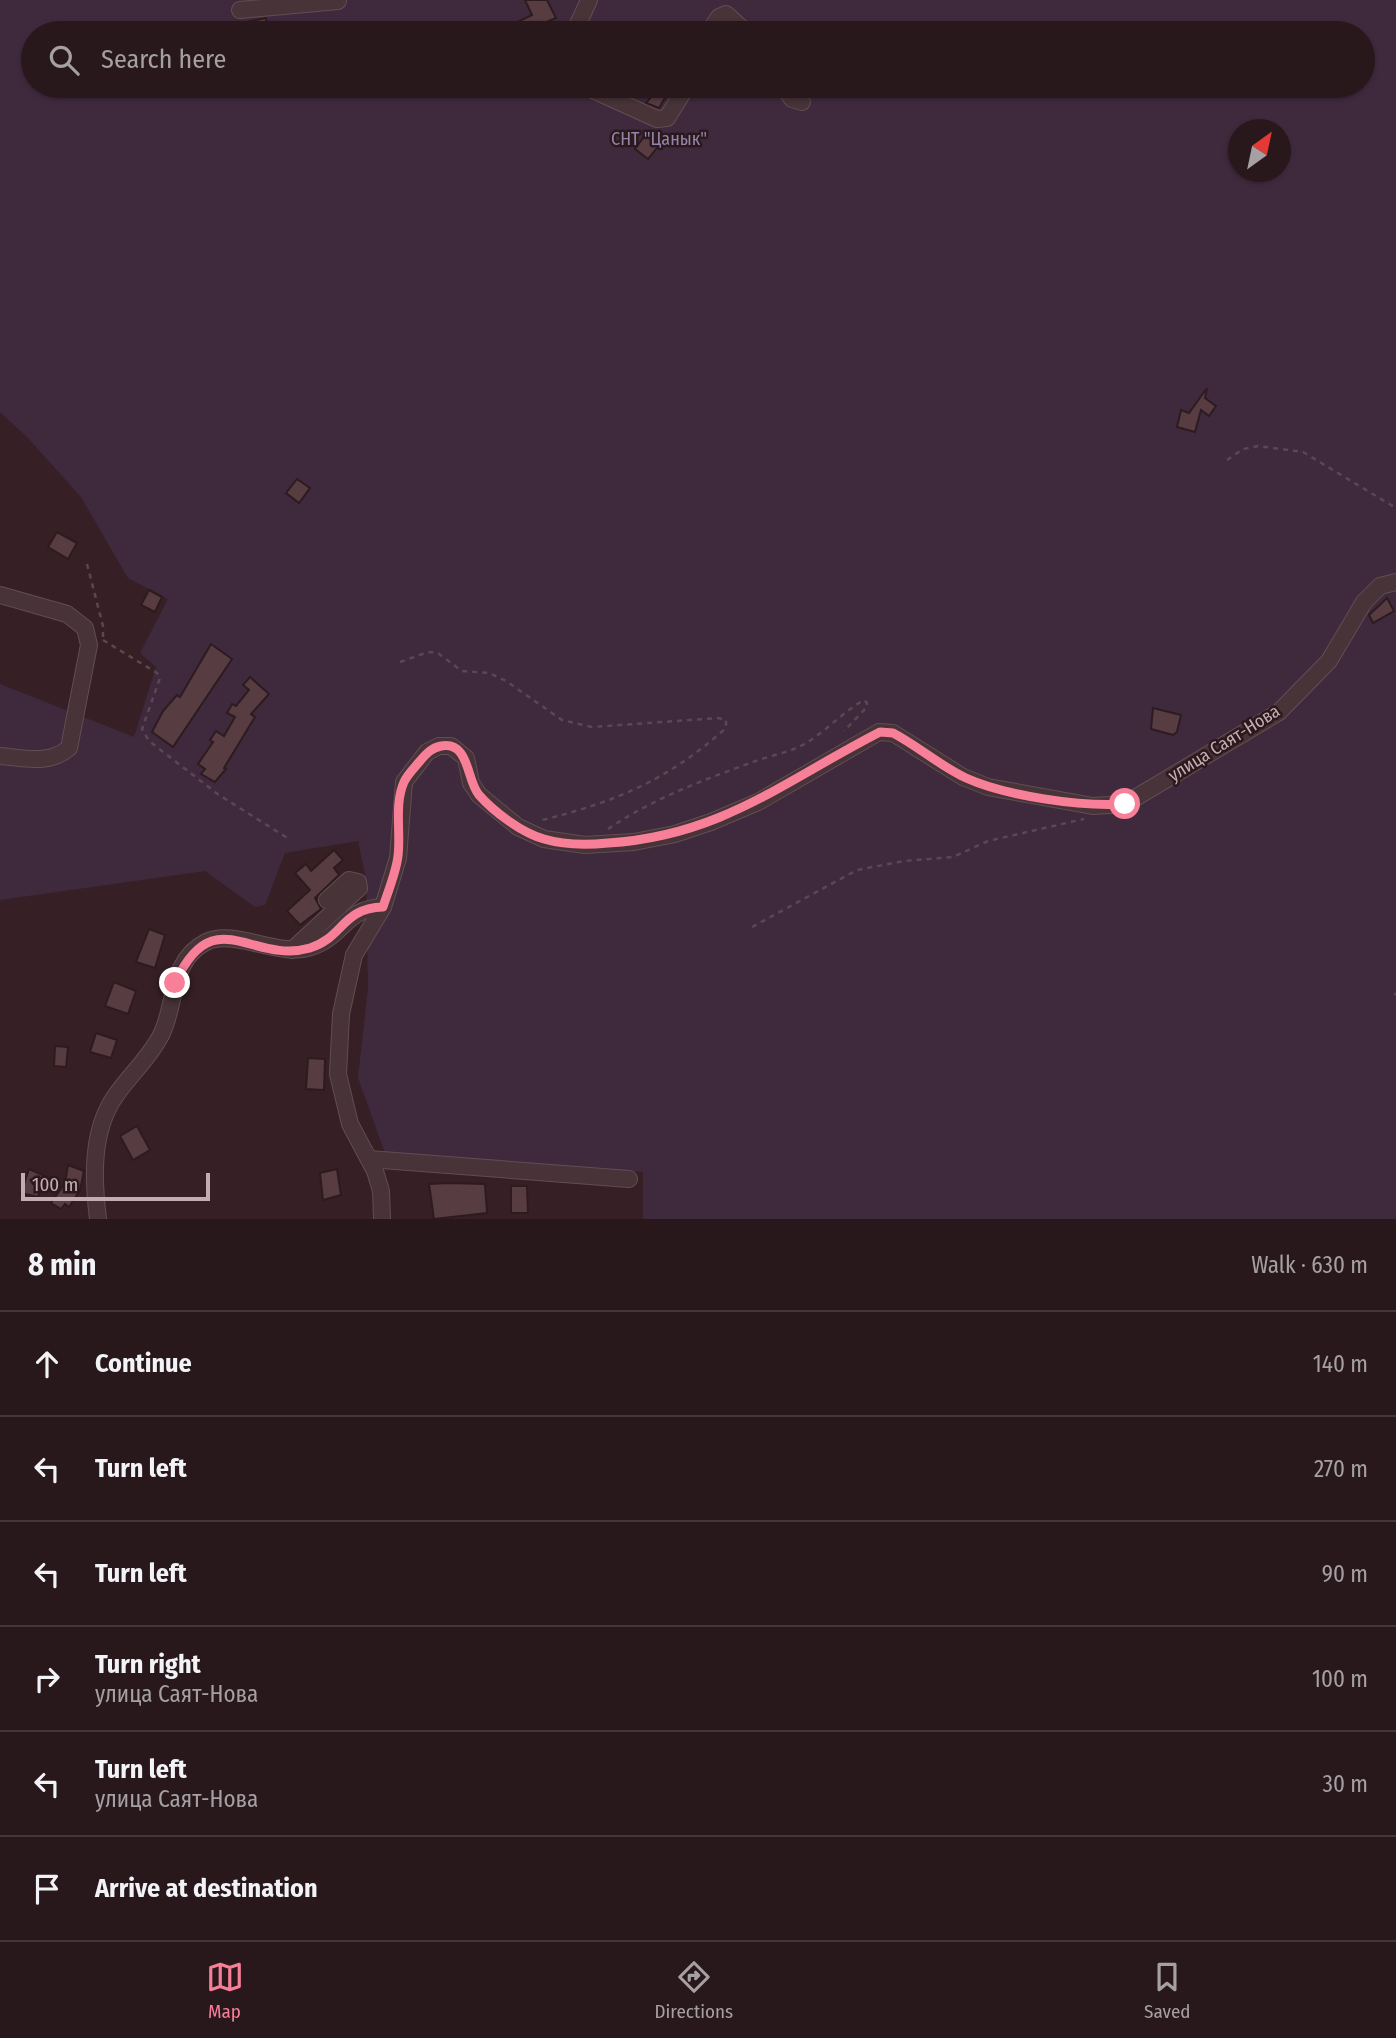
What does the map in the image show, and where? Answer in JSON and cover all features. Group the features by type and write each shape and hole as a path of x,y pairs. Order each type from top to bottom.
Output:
{"street":[{"path":"579,21 589,0"},
{"path":"240,10 267,4 338,1"},
{"path":"716,21 726,14 734,21"},
{"path":"611,98 657,119 667,117 679,98"},
{"path":"791,98 802,102"},
{"name":"улица Саят-Нова","path":"518,827 544,839 584,845 634,842 675,834 758,802 880,732 893,733 963,777 988,787 1093,806 1125,804 1279,712 1329,661 1364,602 1380,586 1396,582"},
{"path":"0,595 67,614 85,628 89,645 69,748 58,757 43,760 0,756"},
{"path":"382,1219 381,1191 369,1159 349,1124 338,1074 341,1014 354,955 383,907 398,858 404,782 427,752 439,746 451,746 466,758 471,782 479,795 518,827"},
{"path":"292,950 359,888 358,882 349,880 327,900"},
{"path":"97,1219 94,1187 97,1143 104,1119 114,1097 161,1036 175,983 192,952 208,941 229,939 292,950 321,943 361,909 383,907"},
{"path":"369,1159 629,1179"}],"path":[{"path":"1227,460 1243,449 1258,446 1303,452 1396,508"},
{"path":"87,564 103,626 103,640 87,658"},
{"path":"103,640 157,673 160,678 142,729 149,741 219,795 289,839"},
{"path":"400,662 428,652 438,653 462,671 489,673 506,681 562,720 592,727 718,718 726,720 726,728 709,743 641,789 579,811 518,827"},
{"path":"604,832 633,812 697,783 795,749 828,729 864,700 867,707 844,730"},
{"path":"752,928 857,870 904,861 953,858 988,841 1093,816"}],"green space":[{"name":"СНТ \"Цанык\"","path":"0,0 1396,0 1396,1219 643,1219 643,1172 385,1153 358,1078 368,988 366,879 358,841 285,853 265,905 255,907 205,871 0,900 0,684 134,737 156,667 140,653 168,599 128,578 81,497 28,438 0,412"}],"building":[{"path":"525,0 547,0 556,18 549,21 520,21 532,15"},
{"path":"650,98 665,98 659,108 646,103"},
{"path":"646,134 660,144 648,159 635,149"},
{"path":"1207,388 1205,398 1216,406 1209,416 1201,410 1195,432 1177,427 1181,410 1189,413"},
{"path":"297,479 310,488 299,503 286,493"},
{"path":"57,532 77,543 68,559 48,547"},
{"path":"149,590 162,597 155,612 141,605"},
{"path":"1387,598 1394,611 1373,623 1369,615"},
{"path":"211,644 232,659 173,747 152,732 163,711 177,695 180,697"},
{"path":"250,677 269,694 251,714 255,717 224,768 226,769 215,782 201,774 205,769 198,764 213,742 210,740 216,731 224,736 235,717 227,713 232,704 236,706 249,690 243,685"},
{"path":"1153,708 1181,715 1177,732 1173,735 1151,729"},
{"path":"334,850 343,860 334,868 339,875 315,898 321,909 300,925 287,911 310,890 295,873 306,864 311,871"},
{"path":"149,929 165,935 155,968 136,962"},
{"path":"114,982 136,991 128,1014 105,1006"},
{"path":"96,1033 117,1040 111,1058 90,1052"},
{"path":"55,1046 68,1047 66,1067 54,1066"},
{"path":"308,1058 325,1059 324,1090 306,1089"},
{"path":"137,1126 150,1150 133,1160 120,1136"},
{"path":"68,1165 84,1171 80,1190 69,1207 65,1204 61,1209 51,1203 65,1183"},
{"path":"29,1169 45,1176 38,1197 21,1193"},
{"path":"337,1169 341,1195 323,1200 320,1173"},
{"path":"429,1184 485,1184 487,1213 434,1219"},
{"path":"511,1186 527,1186 528,1213 511,1213"}],"route":[{"path":"175,983 192,952 208,941 229,939 292,950 309,948 321,943 361,909 383,907 398,858 399,809 404,782 427,752 439,746 451,746 466,758 471,782 479,795 518,827 544,839 584,845 634,842 675,834 711,822 758,802 880,732 893,733 963,777 988,787 1093,806 1125,804"}]}
